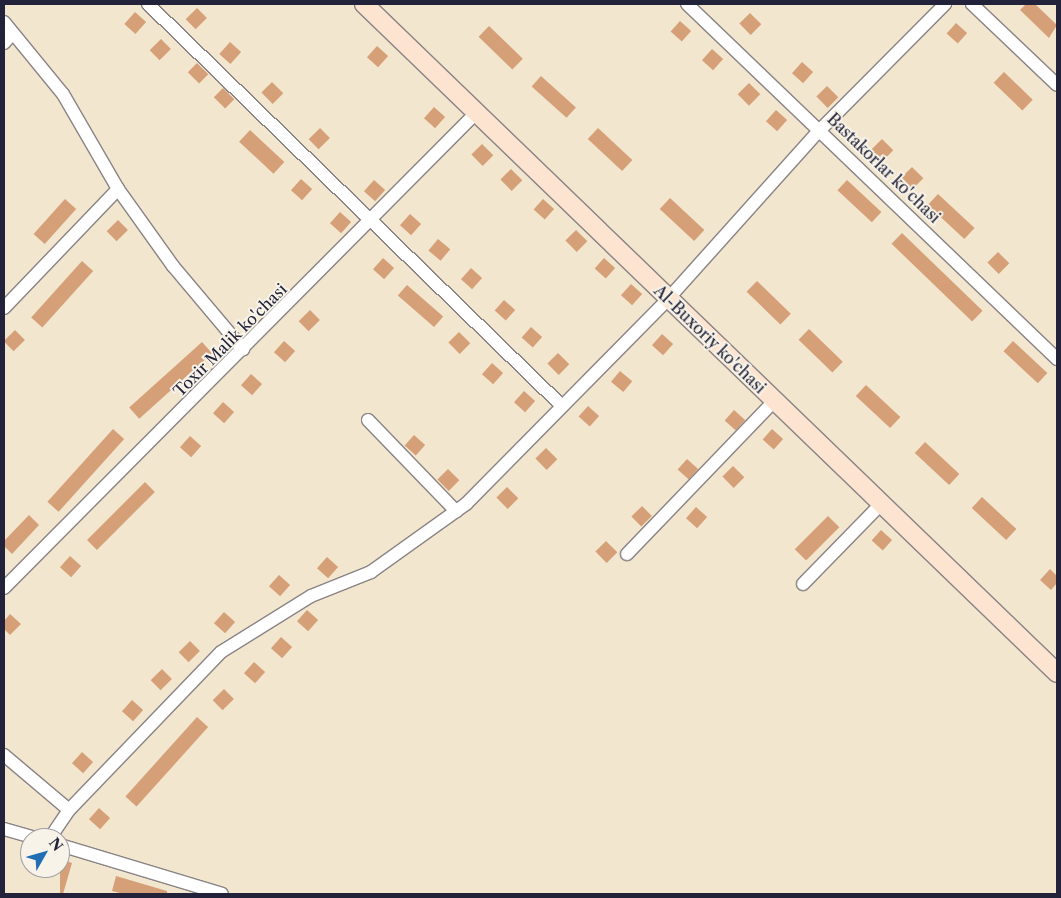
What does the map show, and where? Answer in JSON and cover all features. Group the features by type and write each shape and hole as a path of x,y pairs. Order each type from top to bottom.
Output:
{"street":[{"path":"148,4 369,221 562,406"},
{"name":"Al-Buxoriy ko'chasi","path":"364,4 1057,673"},
{"name":"Bastakorlar ko'chasi","path":"686,4 821,130 1057,358"},
{"path":"57,828 69,810 221,652 311,596 371,572 456,511 668,299 821,130 945,4"},
{"path":"972,4 1057,85"},
{"path":"4,22 63,94 118,189 173,266 243,349"},
{"path":"4,43 13,33"},
{"name":"Toxir Malik ko'chasi","path":"4,588 477,112"},
{"path":"4,308 118,189"},
{"path":"627,554 774,400"},
{"path":"368,420 456,511"},
{"path":"803,584 881,504"},
{"path":"4,754 69,810"},
{"path":"4,829 20,834"},
{"path":"70,848 222,894"}],"building":[{"path":"1026,4 1035,4 1057,25 1049,38 1020,10"},
{"path":"197,8 207,18 196,29 186,19"},
{"path":"135,12 146,22 135,34 124,24"},
{"path":"750,13 761,24 751,35 739,24"},
{"path":"680,21 691,31 682,41 671,31"},
{"path":"956,23 967,33 958,43 947,33"},
{"path":"489,26 523,59 512,69 479,37"},
{"path":"161,39 171,49 160,60 150,50"},
{"path":"230,42 241,52 230,64 219,54"},
{"path":"377,46 388,56 378,67 367,57"},
{"path":"712,49 723,59 713,70 702,60"},
{"path":"802,62 813,72 803,83 792,73"},
{"path":"197,63 208,74 199,84 188,72"},
{"path":"1004,72 1033,100 1022,111 994,83"},
{"path":"541,76 576,107 567,118 532,86"},
{"path":"272,82 283,93 273,104 261,93"},
{"path":"749,83 760,94 749,106 738,94"},
{"path":"827,86 838,97 828,108 816,97"},
{"path":"223,88 234,99 225,109 214,97"},
{"path":"434,107 445,117 435,128 424,118"},
{"path":"776,110 787,120 777,131 766,121"},
{"path":"320,128 330,138 319,149 309,139"},
{"path":"598,128 632,160 622,171 588,139"},
{"path":"250,130 284,162 273,174 239,142"},
{"path":"882,139 893,150 883,161 871,150"},
{"path":"482,144 493,155 483,166 471,155"},
{"path":"912,167 923,178 913,189 901,178"},
{"path":"511,169 522,180 512,191 500,180"},
{"path":"301,179 312,189 302,200 291,190"},
{"path":"374,180 385,190 375,201 364,191"},
{"path":"847,180 881,212 872,222 837,190"},
{"path":"938,194 975,228 964,239 928,205"},
{"path":"670,198 704,230 694,241 660,209"},
{"path":"65,199 76,209 45,244 34,234"},
{"path":"543,199 554,209 545,219 534,209"},
{"path":"340,212 351,222 341,233 330,223"},
{"path":"410,214 421,224 411,235 400,225"},
{"path":"118,220 128,230 117,241 107,231"},
{"path":"576,230 587,241 577,252 565,241"},
{"path":"902,233 983,311 972,322 892,244"},
{"path":"438,239 450,249 441,261 428,250"},
{"path":"998,252 1009,263 999,274 987,263"},
{"path":"383,258 394,268 384,279 373,269"},
{"path":"604,258 615,268 606,278 595,268"},
{"path":"82,261 93,271 42,328 31,317"},
{"path":"471,268 482,278 472,289 461,279"},
{"path":"757,281 791,314 780,324 747,292"},
{"path":"631,284 642,294 632,305 621,295"},
{"path":"407,285 443,316 434,327 398,296"},
{"path":"504,300 515,310 506,320 495,310"},
{"path":"310,310 320,320 309,331 299,321"},
{"path":"531,327 542,337 533,347 522,337"},
{"path":"809,329 843,362 832,372 799,340"},
{"path":"15,330 25,340 14,351 4,341"},
{"path":"459,332 470,343 460,354 448,343"},
{"path":"662,334 673,344 663,355 652,345"},
{"path":"284,341 295,351 285,362 274,352"},
{"path":"1013,341 1047,373 1038,383 1003,351"},
{"path":"202,342 212,353 139,419 129,408"},
{"path":"558,353 569,364 559,375 547,364"},
{"path":"492,363 503,373 493,384 482,374"},
{"path":"620,371 632,381 623,392 611,382"},
{"path":"251,374 262,384 252,395 241,385"},
{"path":"866,385 900,417 890,428 856,396"},
{"path":"524,391 535,401 525,412 514,402"},
{"path":"223,402 234,412 224,423 213,413"},
{"path":"588,406 599,416 590,426 579,416"},
{"path":"734,410 745,420 736,430 725,420"},
{"path":"113,429 124,439 59,512 47,502"},
{"path":"772,429 783,439 774,449 763,439"},
{"path":"414,435 425,445 416,455 405,445"},
{"path":"190,436 201,446 191,457 180,447"},
{"path":"925,442 959,474 949,485 915,453"},
{"path":"546,448 557,459 547,470 535,459"},
{"path":"687,459 698,469 689,479 678,469"},
{"path":"733,466 744,477 734,488 722,477"},
{"path":"448,469 459,480 449,491 437,480"},
{"path":"145,482 155,492 97,550 87,540"},
{"path":"507,487 518,498 508,509 496,498"},
{"path":"982,497 1016,529 1006,540 972,508"},
{"path":"642,506 652,516 641,527 631,517"},
{"path":"696,507 707,517 697,528 686,518"},
{"path":"29,515 39,525 12,554 4,546 4,541"},
{"path":"828,516 839,527 806,561 795,549"},
{"path":"881,530 892,540 883,550 872,540"},
{"path":"606,541 617,552 607,563 595,552"},
{"path":"70,556 81,566 71,577 60,567"},
{"path":"327,557 338,567 328,578 317,568"},
{"path":"1050,569 1057,576 1057,583 1051,590 1040,580"},
{"path":"279,575 290,585 280,596 269,586"},
{"path":"307,610 318,620 308,631 297,621"},
{"path":"224,612 235,622 225,633 214,623"},
{"path":"10,614 21,624 10,635 4,629 4,621"},
{"path":"281,637 292,647 282,658 271,648"},
{"path":"190,641 200,651 189,662 179,652"},
{"path":"254,662 265,672 255,683 244,673"},
{"path":"162,669 172,679 161,690 151,680"},
{"path":"224,689 234,699 223,710 213,700"},
{"path":"132,700 143,710 133,721 122,711"},
{"path":"197,717 208,727 137,807 125,797"},
{"path":"82,752 93,762 83,773 72,763"},
{"path":"99,808 110,818 100,829 89,819"},
{"path":"116,876 167,891 167,894 124,894 112,891"},
{"path":"60,878 68,878 63,894 60,894"}]}
